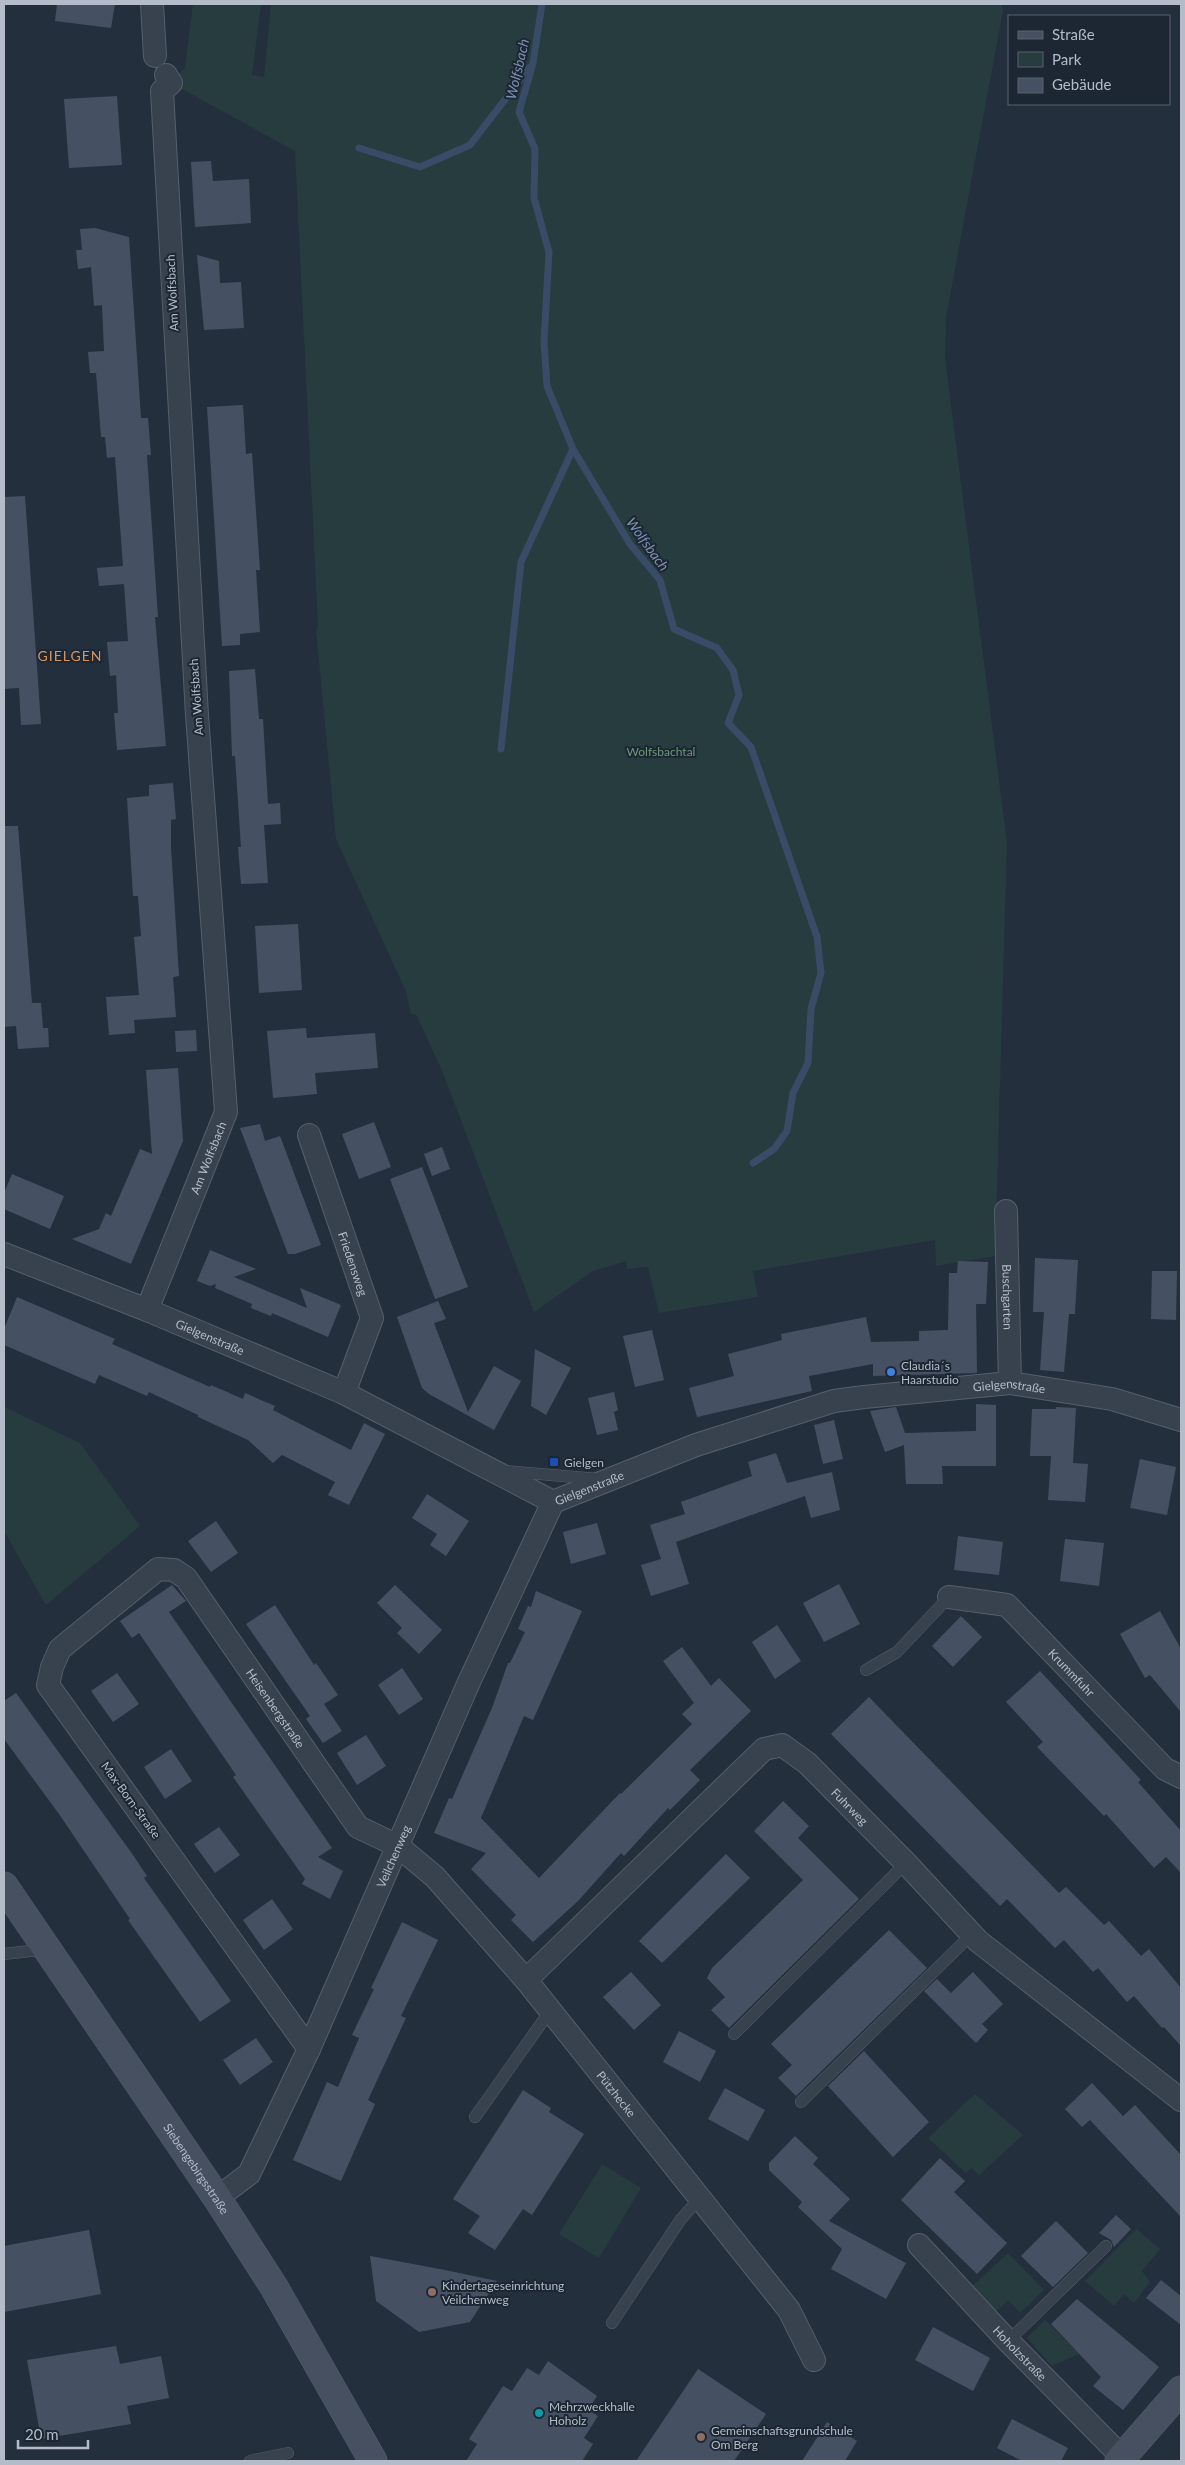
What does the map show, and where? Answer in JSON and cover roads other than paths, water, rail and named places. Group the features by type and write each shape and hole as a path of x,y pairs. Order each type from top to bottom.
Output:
{"main road":[{"name":"Siebengebirgsstraße","path":"4,1886 217,2198 274,2287 373,2461"},
{"name":"Hoholzstraße","path":"1121,2459 1181,2390"}],"street":[{"path":"152,4 155,56"},
{"name":"Am Wolfsbach","path":"147,1310 226,1112 197,715 170,264 162,91 171,83 166,75"},
{"name":"Friedensweg","path":"309,1134 372,1318 344,1393"},
{"name":"Buschgarten","path":"1006,1211 1010,1383"},
{"name":"Gielgenstraße","path":"4,1254 147,1310 344,1393 553,1502 696,1445 834,1401 1010,1383 1112,1399 1181,1420"},
{"name":"Veilchenweg","path":"217,2198 249,2174 309,2049 469,1682 553,1502"},
{"name":"Heisenbergstraße","path":"158,1569 174,1570 186,1578 358,1827 398,1846"},
{"name":"Max-Born-Straße","path":"158,1569 60,1650 52,1667 48,1685 309,2049"},
{"name":"Krummfuhr","path":"949,1597 1007,1605 1165,1769 1181,1777"},
{"name":"Fuhrweg","path":"526,1980 764,1749 782,1744 807,1764 906,1863 972,1934 1181,2100"},
{"name":"Pützhecke","path":"398,1846 435,1877 526,1980 789,2310 814,2360"},
{"name":"Hoholzstraße","path":"919,2246 1121,2459"}],"lane":[{"path":"491,1470 608,1480"},
{"path":"866,1670 897,1652 949,1597"},
{"path":"734,2034 906,1863"},
{"path":"801,2102 972,1934"},
{"path":"4,1954 46,1949"},
{"path":"475,2117 550,2011"},
{"path":"612,2323 668,2238 699,2199"},
{"path":"1008,2341 1106,2246"},
{"path":"250,2461 288,2453"}],"waterway":[{"name":"Wolfsbach","path":"542,4 533,63 519,112 535,149 534,198 549,252 544,342 547,386 573,449 630,544 660,580 674,629 717,648 733,670 739,695 728,723 751,747 817,937 821,973 811,1009 808,1063 793,1093 787,1131 774,1149 753,1163"},
{"path":"359,148 420,167 470,145 530,67"},
{"path":"501,749 521,562 573,449"}],"place":[{"name":"Claudia´s Haarstudio","path":"891,1372"},
{"name":"Gielgen","path":"554,1462"},
{"name":"Kindertageseinrichtung Veilchenweg","path":"432,2292"},
{"name":"Mehrzweckhalle Hoholz","path":"539,2413"},
{"name":"Gemeinschaftsgrundschule Om Berg","path":"701,2437"}],"district":[{"name":"GIELGEN","path":"70,655"}],"park label":[{"name":"Wolfsbachtal","path":"661,751"}]}
